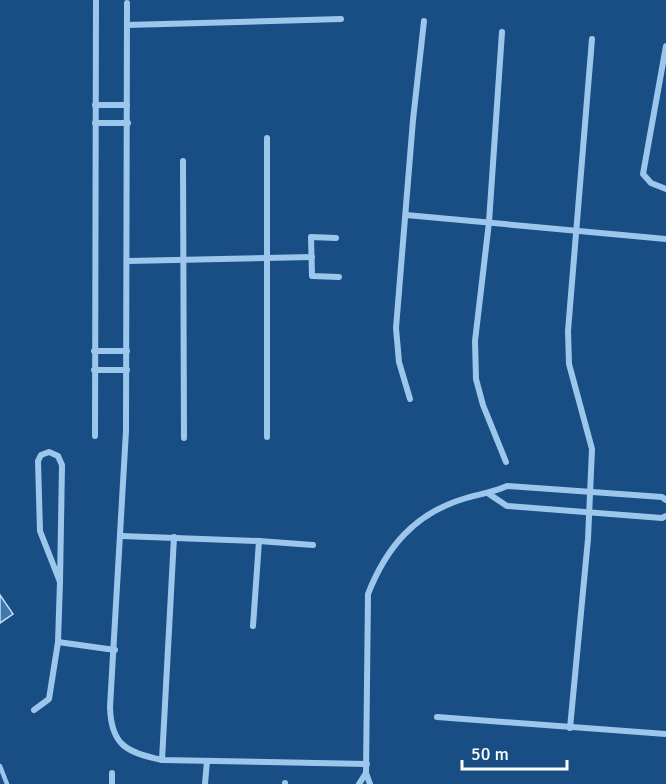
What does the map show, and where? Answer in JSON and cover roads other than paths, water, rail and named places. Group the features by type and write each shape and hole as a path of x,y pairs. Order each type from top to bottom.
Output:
{"street":[{"path":"95,436 96,0"},
{"path":"127,3 127,370 121,536 110,707 114,734 132,753 162,760 367,764"},
{"path":"127,25 341,19"},
{"path":"410,399 399,362 396,328 412,120 424,21"},
{"path":"502,32 489,222 475,341 476,379 483,405 506,462"},
{"path":"570,728 591,492 592,449 569,364 568,331 592,39"},
{"path":"666,46 644,174 651,183 666,189"},
{"path":"95,105 127,105"},
{"path":"95,123 128,123"},
{"path":"267,138 267,437"},
{"path":"183,161 184,438"},
{"path":"406,215 666,240"},
{"path":"336,238 311,237 312,276 339,277"},
{"path":"128,261 312,257"},
{"path":"94,351 127,351"},
{"path":"94,370 127,370"},
{"path":"34,710 49,699 58,642 60,582 62,465 58,456 49,452 41,455 38,461 40,531 60,582"},
{"path":"359,784 366,773 367,764 368,594 378,569 408,528 428,514 463,499 489,494 507,486 662,497 666,500"},
{"path":"489,494 507,506 662,518 666,516"},
{"path":"121,536 314,545"},
{"path":"162,760 174,537"},
{"path":"253,626 258,541"},
{"path":"58,642 115,650"},
{"path":"436,717 666,734"},
{"path":"205,784 207,761"},
{"path":"112,773 112,784"},
{"path":"366,773 370,784"}],"lane":[{"path":"0,766 7,784"}]}
